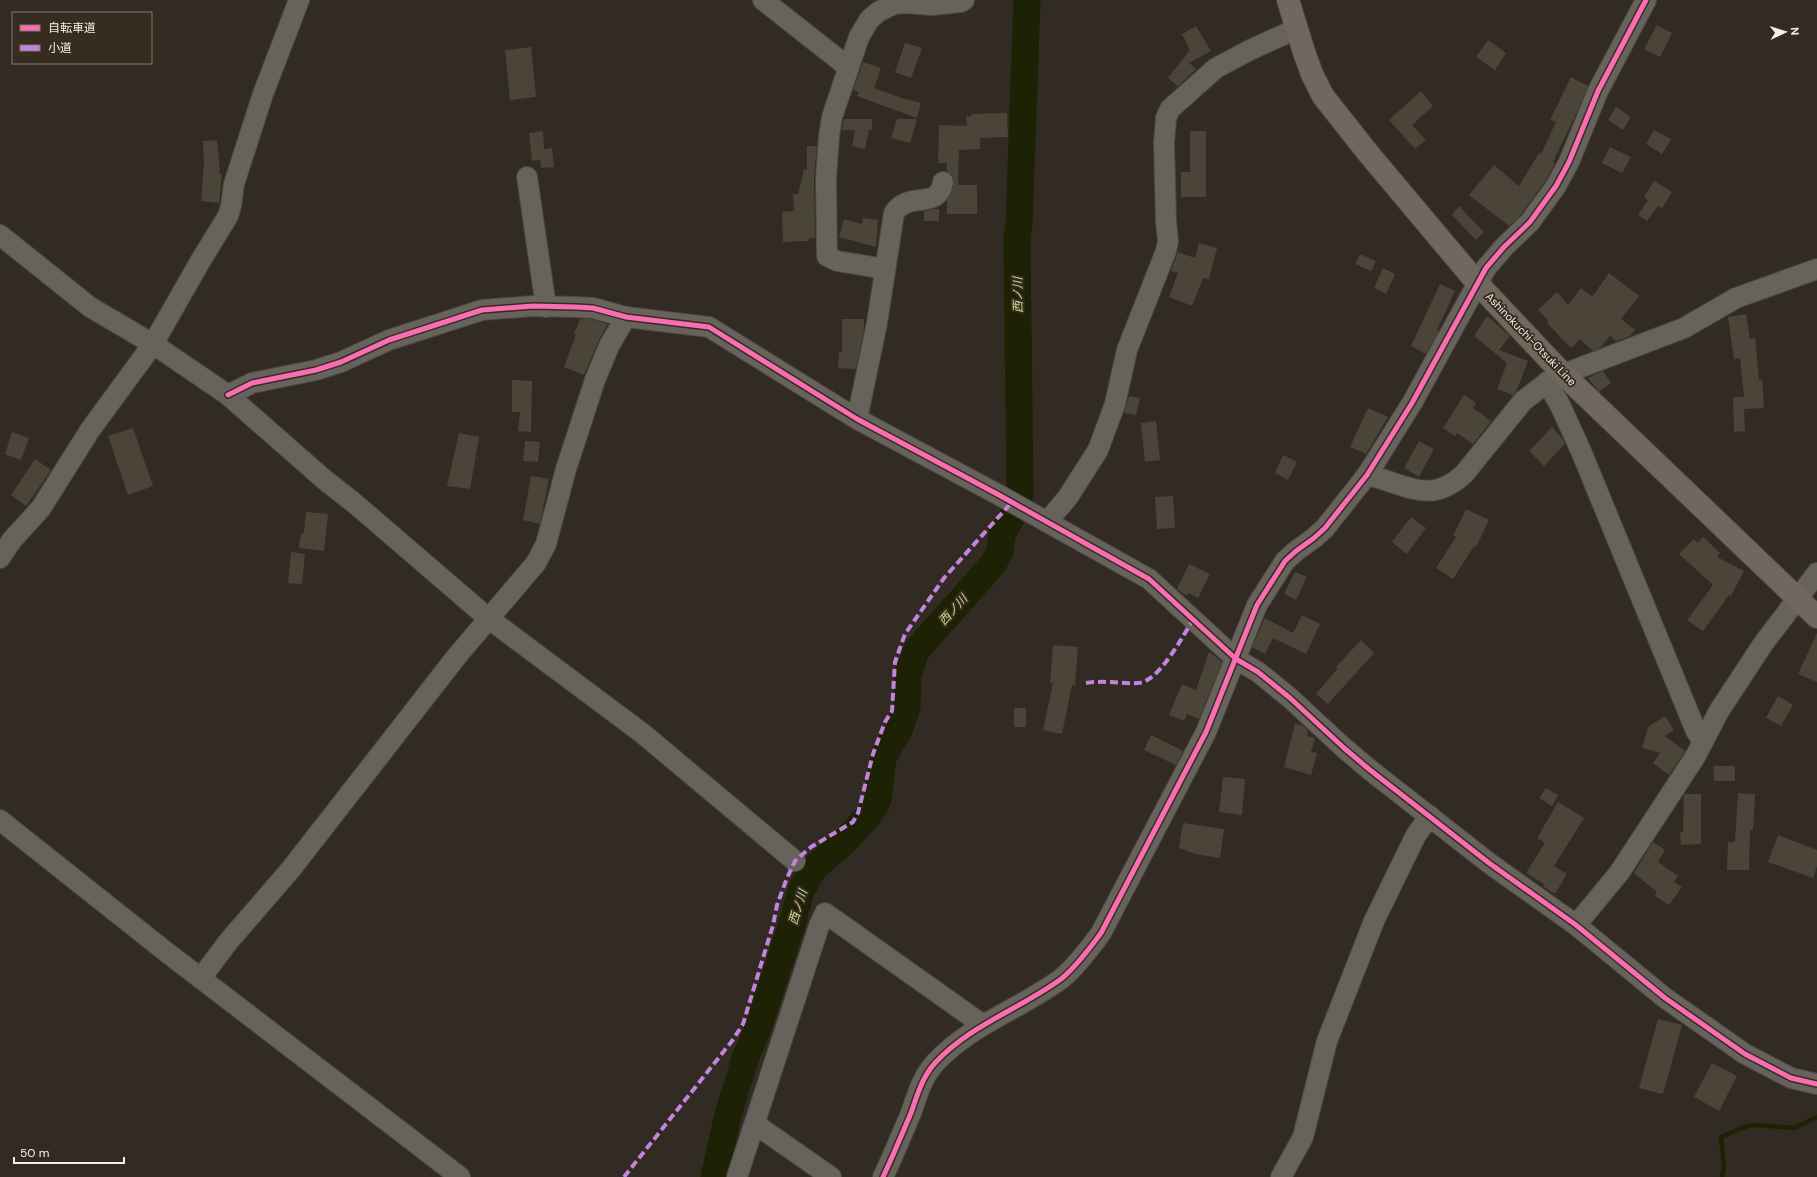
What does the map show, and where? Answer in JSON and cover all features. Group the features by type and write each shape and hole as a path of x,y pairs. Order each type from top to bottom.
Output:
{"main road":[{"name":"Ashinokuchi-Otsuki Line","path":"1288,0 1296,29 1312,74 1328,102 1368,153 1555,378 1817,617"}],"street":[{"path":"0,558 12,540 41,508 90,430 153,344 228,216 234,184 263,94 299,0"},
{"path":"762,0 848,67"},
{"path":"885,269 837,261 827,256 826,172 832,117 859,37 869,20 878,12 894,4 906,3 932,5 960,2 964,0"},
{"path":"883,1177 895,1153 919,1088 933,1065 956,1044 983,1025 1026,1002 1062,978 1092,946 1101,933 1206,732 1257,605 1285,561 1325,528 1368,476 1412,402 1486,268 1504,247 1530,222 1556,186 1569,162 1598,91 1646,0"},
{"path":"1047,522 1068,497 1098,450 1115,404 1127,350 1166,251 1168,241 1164,143 1166,118 1170,109 1216,68 1250,50 1296,29"},
{"path":"527,178 546,307"},
{"path":"858,419 876,330 894,213 898,207 905,203 935,197 940,193 943,182"},
{"path":"0,235 90,307 153,344 228,395 326,481 353,502 488,618 642,733 795,860"},
{"path":"1368,476 1423,491 1440,490 1447,487 1464,474 1524,401 1555,378 1684,328 1736,298 1817,269"},
{"path":"228,395 252,383 328,366 389,340 482,310 546,307 593,308 626,318 709,327 858,419 1149,579 1236,659 1258,672 1290,698 1344,748 1489,863 1576,925 1664,998 1745,1054 1791,1078 1817,1084"},
{"path":"202,978 228,942 291,869 488,618 536,563 546,544 579,426 608,346 626,318"},
{"path":"1555,378 1560,405 1581,451 1696,731 1703,741"},
{"path":"1576,925 1619,873 1670,796 1723,705 1763,644 1817,572"},
{"path":"1281,1177 1303,1137 1327,1041 1374,922 1416,835 1430,816"},
{"path":"0,820 460,1177"},
{"path":"737,1177 819,926 825,913 983,1025"},
{"path":"755,1124 831,1177"}],"building":[{"path":"1657,25 1672,33 1660,57 1644,49"},
{"path":"1196,26 1211,51 1189,63 1196,69 1178,86 1168,78 1190,50 1182,34"},
{"path":"1488,40 1506,53 1495,70 1476,57"},
{"path":"905,43 922,48 911,78 895,72"},
{"path":"531,47 536,97 510,100 505,50"},
{"path":"863,62 881,68 874,88 921,103 917,118 857,96 859,92 853,90"},
{"path":"1571,77 1588,86 1553,162 1555,163 1546,180 1519,217 1509,226 1469,195 1494,165 1519,186 1539,153 1541,154 1556,122 1550,120"},
{"path":"1421,91 1433,106 1412,125 1426,140 1415,149 1389,120"},
{"path":"1616,107 1631,117 1623,130 1608,120"},
{"path":"1007,113 1008,137 980,138 980,149 959,150 958,185 977,185 977,214 947,214 947,200 951,194 954,180 952,175 947,171 947,163 938,163 939,125 967,126 966,115 971,117 971,114"},
{"path":"844,119 872,119 872,130 869,130 865,149 852,146 855,130 842,130"},
{"path":"897,119 917,119 910,143 891,138"},
{"path":"1654,130 1671,139 1662,154 1646,144"},
{"path":"543,131 544,149 552,148 554,167 541,168 540,160 532,161 529,133"},
{"path":"1190,131 1206,131 1206,197 1181,197 1181,172 1190,172"},
{"path":"217,140 220,174 222,174 219,203 201,201 204,164 203,141"},
{"path":"807,146 817,146 814,179 815,238 808,239 808,241 783,242 782,212 794,211 793,194 798,194 804,169 807,170"},
{"path":"1610,147 1631,157 1622,173 1602,163"},
{"path":"1654,181 1672,192 1662,208 1658,206 1647,221 1638,215 1648,200 1644,197"},
{"path":"1459,206 1484,232 1476,240 1452,215"},
{"path":"939,209 939,221 924,221 924,211"},
{"path":"863,218 878,220 876,247 839,237 844,219 862,224"},
{"path":"1199,243 1217,248 1209,279 1203,278 1192,306 1169,297 1178,273 1171,271 1178,252 1195,258"},
{"path":"1360,254 1376,261 1371,271 1355,264"},
{"path":"1383,268 1395,274 1386,294 1374,288"},
{"path":"1609,273 1639,296 1621,319 1635,330 1630,336 1616,341 1610,336 1600,348 1593,351 1580,339 1571,348 1547,323 1549,321 1538,310 1557,292 1568,305 1581,288 1592,297"},
{"path":"1440,284 1455,291 1437,330 1439,331 1426,354 1411,346"},
{"path":"1746,314 1750,339 1755,338 1759,380 1762,379 1764,408 1744,409 1745,431 1734,432 1733,397 1744,397 1740,358 1734,359 1728,317"},
{"path":"1487,316 1510,336 1499,350 1528,361 1516,392 1513,395 1497,389 1507,363 1474,336"},
{"path":"580,319 591,319 608,324 598,342 584,375 564,367 576,335 574,334"},
{"path":"842,319 864,319 864,330 856,369 838,368 839,352 842,352"},
{"path":"1603,371 1611,383 1599,392 1588,378"},
{"path":"512,380 532,381 531,432 518,431 520,412 512,412"},
{"path":"1464,395 1476,403 1473,408 1491,421 1473,444 1457,433 1455,436 1443,428"},
{"path":"1129,396 1140,398 1136,415 1124,413"},
{"path":"1368,408 1388,417 1366,454 1350,447"},
{"path":"1156,421 1160,460 1145,462 1141,423"},
{"path":"1552,427 1562,438 1565,444 1544,466 1529,451"},
{"path":"133,428 153,486 128,495 108,436"},
{"path":"12,432 29,438 21,460 5,454"},
{"path":"459,433 479,437 470,489 447,486"},
{"path":"525,441 540,442 538,462 523,461"},
{"path":"1419,441 1434,449 1419,477 1404,468"},
{"path":"1283,455 1297,462 1288,480 1275,473"},
{"path":"35,459 51,470 26,506 11,495"},
{"path":"531,476 549,479 540,524 523,520"},
{"path":"1173,496 1175,528 1157,529 1155,497"},
{"path":"1466,509 1489,520 1476,547 1474,546 1453,579 1436,568 1456,537 1453,536"},
{"path":"306,512 328,514 324,551 299,548 301,533 304,533"},
{"path":"1411,517 1426,528 1407,554 1392,542"},
{"path":"1703,537 1720,553 1717,557 1744,571 1731,596 1729,595 1703,631 1687,620 1713,585 1679,554 1694,539 1698,543"},
{"path":"291,552 305,554 302,584 288,583"},
{"path":"1189,564 1210,574 1198,598 1188,593 1187,596 1177,589"},
{"path":"1295,572 1307,577 1296,600 1284,594"},
{"path":"1302,615 1320,624 1306,654 1273,638 1265,654 1252,647 1265,618 1293,633"},
{"path":"1817,633 1817,682 1798,674"},
{"path":"1361,640 1374,653 1328,704 1316,694 1338,668 1336,667"},
{"path":"1053,645 1078,647 1075,685 1072,685 1062,734 1043,730 1053,683 1050,683"},
{"path":"1209,652 1222,662 1199,719 1187,714 1184,721 1169,715 1182,684 1196,690"},
{"path":"1778,696 1793,705 1781,726 1766,718"},
{"path":"1014,708 1026,708 1026,727 1014,727"},
{"path":"1665,716 1674,730 1665,736 1685,751 1669,775 1653,763 1660,753 1642,748 1648,727"},
{"path":"1295,724 1304,726 1308,731 1307,736 1315,738 1311,752 1317,753 1311,775 1284,767"},
{"path":"1151,735 1183,751 1176,765 1144,750"},
{"path":"1713,766 1735,766 1735,781 1714,781"},
{"path":"1223,777 1245,779 1242,815 1219,812"},
{"path":"1546,788 1558,795 1552,806 1539,798"},
{"path":"1738,793 1755,794 1753,830 1750,830 1749,870 1727,870 1728,842 1735,842"},
{"path":"1684,794 1701,794 1701,844 1681,845 1680,832 1683,832"},
{"path":"1558,802 1584,818 1554,866 1567,874 1555,894 1543,886 1544,884 1526,873 1545,843 1537,838"},
{"path":"1183,823 1224,829 1220,858 1195,854 1179,848"},
{"path":"1778,835 1817,850 1817,866 1813,878 1768,862"},
{"path":"1653,842 1665,850 1658,862 1678,876 1674,882 1682,887 1669,905 1655,896 1657,892 1634,873"},
{"path":"1658,1019 1682,1025 1663,1094 1639,1088"},
{"path":"1712,1063 1737,1076 1719,1111 1694,1097"}],"waterway":[{"name":"西ノ川","path":"714,1177 729,1111 746,1056 757,1031 793,921 801,890 815,867 844,842 868,816 878,800 883,758 900,728 907,707 908,675 916,651 993,564 1000,551 1002,534 1012,517 1020,497 1017,238 1019,225 1027,0"},
{"path":"1722,1177 1724,1167 1721,1137 1747,1126 1758,1125 1794,1128 1817,1117"}],"marked path":[{"path":"624,1177 732,1041 743,1024 773,925 777,905 795,861 811,847 853,822 858,813 873,754 885,722 892,711 895,662 905,634 944,578 1011,503"},
{"path":"1086,683 1138,683 1146,681 1154,675 1169,658 1193,620"}],"cycle path":[{"path":"883,1177 911,1113 923,1080 930,1068 964,1038 1061,979 1077,963 1101,933 1206,732 1257,605 1285,561 1325,528 1367,475 1412,403 1486,268 1504,247 1530,222 1556,186 1569,162 1598,91 1646,0"},
{"path":"228,395 252,383 316,370 341,362 389,340 482,310 533,306 593,308 626,317 709,327 857,419 999,495 1149,579 1236,659 1258,672 1290,698 1370,770 1489,863 1576,925 1665,998 1745,1054 1791,1078 1817,1084"}]}
